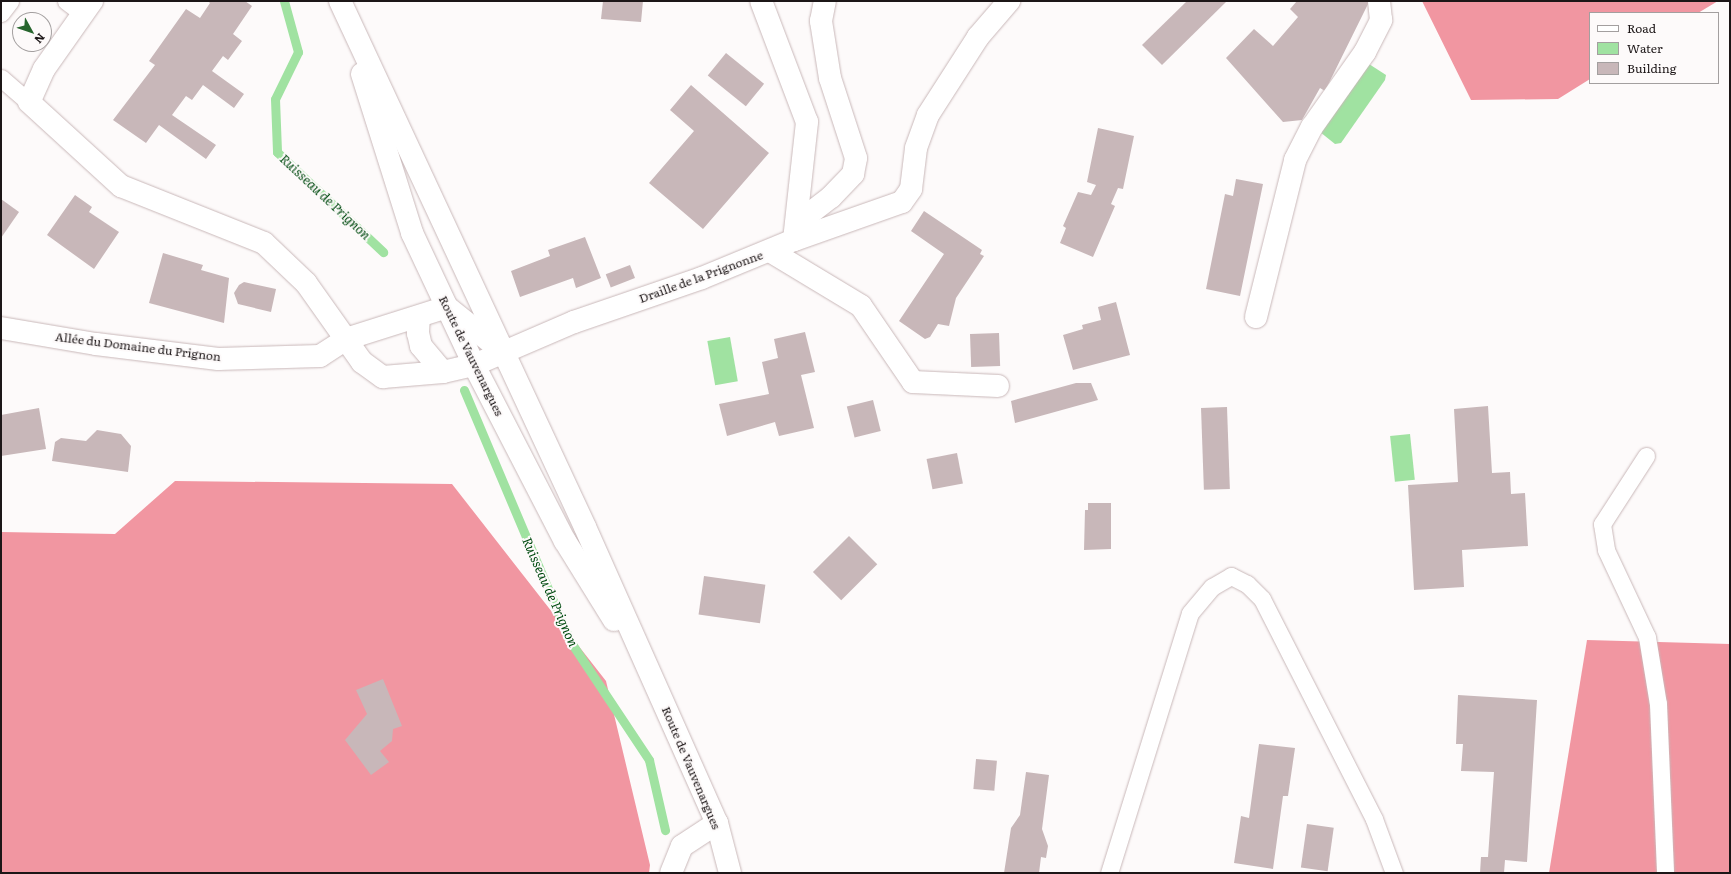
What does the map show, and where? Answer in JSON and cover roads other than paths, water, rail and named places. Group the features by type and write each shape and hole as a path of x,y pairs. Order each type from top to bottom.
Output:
{"street":[{"name":"Route de Vauvenargues","path":"339,1 412,233 446,307 474,365 565,541 656,687"},
{"name":"Route de Vauvenargues","path":"339,1 585,527 717,823 730,873"},
{"path":"761,1 807,122 795,232"},
{"path":"770,252 795,232 853,174 856,158 830,78 821,21 825,1"},
{"path":"795,232 902,202 911,189 916,148 928,115 978,37 1009,1"},
{"path":"1256,317 1295,160 1312,127 1365,52 1381,20 1380,1"},
{"path":"80,5 44,69 29,102 122,186 264,243 306,283 346,339"},
{"name":"Draille de la Prignonne","path":"346,339 362,362 383,377 443,372 474,365 574,322 702,278 770,252 862,306 913,382 998,386"},
{"name":"Allée du Domaine du Prignon","path":"1,328 96,344 218,359 320,356 346,339 420,317 446,307"},
{"path":"446,307 503,352"},
{"path":"420,317 418,333 421,346 443,372"},
{"path":"671,873 682,846 717,823"}],"lane":[{"path":"1,13 10,1"},
{"path":"1,78 29,102"},
{"path":"1646,456 1602,524 1606,550 1647,637 1658,704 1665,873"},
{"path":"1109,873 1190,613 1212,587 1230,576 1247,584 1262,600 1374,819 1394,873"}],"water":[{"path":"1369,64 1386,75 1385,80 1341,143 1335,144 1320,132"},
{"path":"730,337 738,381 715,385 707,341"},
{"path":"1410,434 1415,480 1395,482 1390,436"}],"waterway":[{"name":"Ruisseau de Prignon","path":"284,1 298,52 275,99 277,152 383,252"},
{"name":"Ruisseau de Prignon","path":"464,390 570,641 649,760 665,830"}]}
